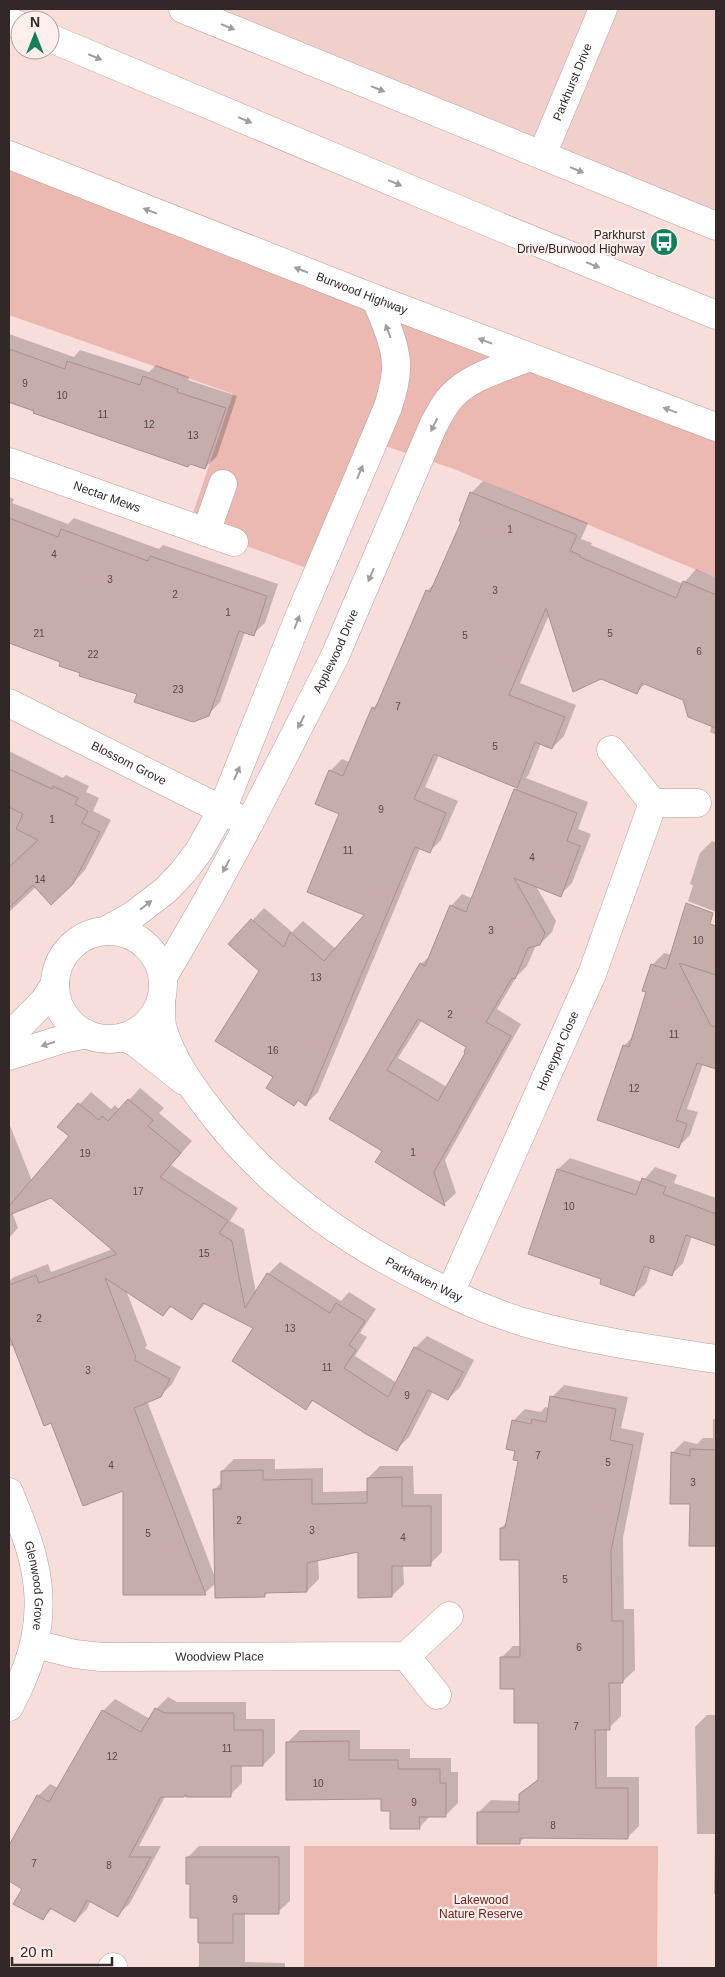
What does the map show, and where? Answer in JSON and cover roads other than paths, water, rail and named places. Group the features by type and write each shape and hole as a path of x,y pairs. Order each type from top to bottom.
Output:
{"main road":[{"path":"183,9 716,226"},
{"name":"Parkhurst Drive","path":"542,156 603,9"},
{"path":"60,42 716,315"},
{"name":"Burwood Highway","path":"9,155 376,300 716,427"},
{"path":"105,930 122,932 137,938 150,948 159,961 162,990 153,1018 140,1030 124,1037 106,1039 87,1034 74,1026 64,1014 57,999 55,984 57,968 65,953 76,942 132,916 166,890 199,851 222,810 297,622 388,407 396,363 391,337 376,300"},
{"name":"Applewood Drive","path":"162,990 346,634 441,411 451,396 462,386 529,358"},
{"name":"Nectar Mews","path":"9,462 234,542"},
{"path":"206,532 223,484"},
{"name":"Blossom Grove","path":"9,703 249,824"},
{"path":"612,750 653,803 697,803"},
{"name":"Honeypot Close","path":"450,1293 589,980 653,803"},
{"path":"9,1037 44,1001 55,984"},
{"name":"Parkhaven Way","path":"162,990 162,1023 165,1034 193,1088 229,1134 252,1159 309,1210 369,1250 404,1271 450,1293 484,1308 522,1321 602,1341 716,1359"},
{"path":"9,1056 87,1034"},
{"name":"Parkhaven Way","path":"124,1037 136,1043 193,1088"},
{"name":"Glenwood Grove","path":"9,1492 34,1564 38,1608 35,1644 29,1666 9,1707"},
{"path":"437,1695 406,1656 449,1616"},
{"name":"Woodview Place","path":"35,1644 74,1654 102,1657 406,1656"}],"place":[{"name":"Parkhurst Drive/Burwood Highway","path":"664,242"}],"park label":[{"name":"Lakewood Nature Reserve","path":"481,1907"}]}
